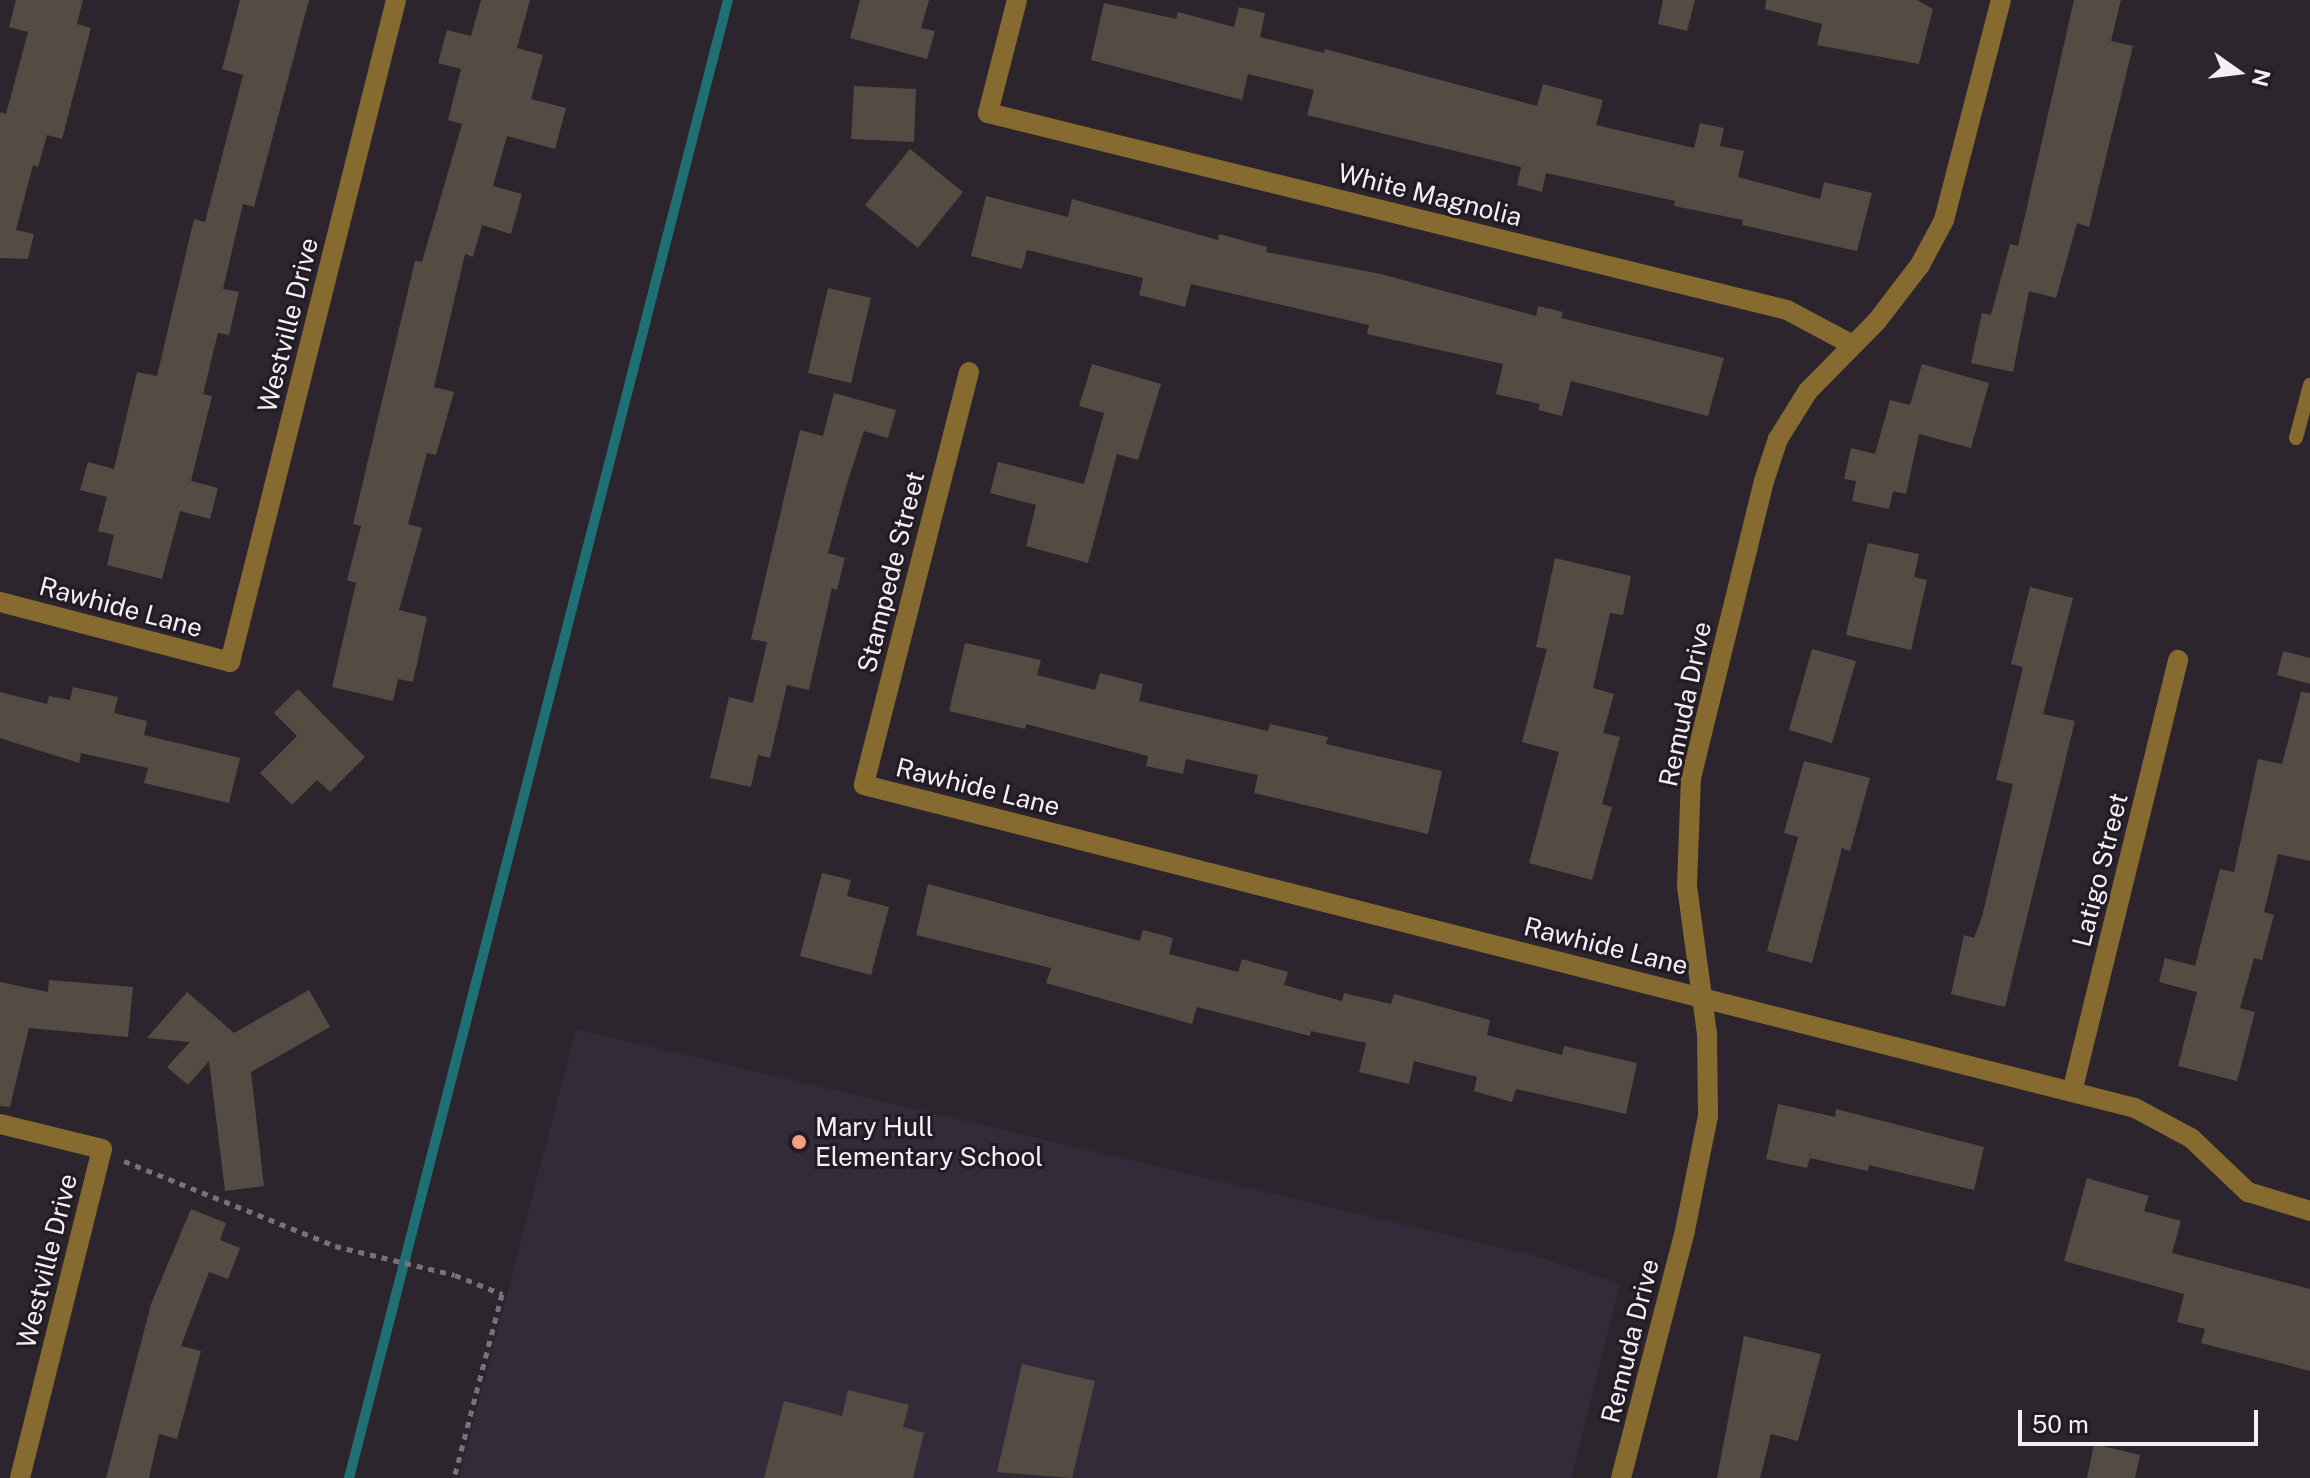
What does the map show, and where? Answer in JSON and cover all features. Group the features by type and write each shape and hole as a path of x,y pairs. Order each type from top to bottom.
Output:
{"street":[{"name":"Westville Drive","path":"230,662 396,0"},
{"name":"White Magnolia","path":"1017,0 988,113 1787,310 1851,344"},
{"name":"Remuda Drive","path":"1621,1478 1685,1230 1708,1116 1707,1034 1687,886 1691,778 1778,439 1808,391 1920,265 1944,220 2001,0"},
{"name":"Stampede Street","path":"864,785 969,372"},
{"name":"Rawhide Lane","path":"0,602 230,662"},
{"name":"Latigo Street","path":"2072,1092 2178,660"},
{"name":"Rawhide Lane","path":"864,785 2072,1092 2165,1121 2200,1145 2248,1192 2310,1211"},
{"path":"0,1124 102,1149"},
{"name":"Westville Drive","path":"20,1478 102,1149"}],"lane":[{"path":"2296,438 2310,385"}],"path":[{"path":"102,1149 157,1179 335,1246 455,1275 502,1294 454,1478"}],"shaded area":[{"name":"Mary Hull Elementary School","path":"576,1029 1528,1254 1620,1283 1571,1478 459,1478"}],"building":[{"path":"16,0 83,0 77,24 91,28 62,139 47,135 38,167 33,165 16,230 34,234 28,259 0,258 0,112 6,114 28,32 9,27"},
{"path":"240,0 309,0 254,207 243,204 223,289 239,292 229,335 218,333 203,394 212,396 191,481 218,488 210,519 180,511 162,579 107,565 114,535 98,531 107,497 80,490 88,462 114,469 137,372 157,376 194,219 205,222 243,75 222,69"},
{"path":"481,0 530,0 517,48 543,55 531,99 566,108 555,149 507,136 493,186 522,194 511,234 482,225 473,257 465,254 434,387 454,392 436,455 427,453 408,524 422,528 399,610 427,617 413,682 398,679 393,701 332,687 356,583 347,580 361,526 353,524 415,261 422,262 462,124 448,120 461,69 438,63 447,30 471,36"},
{"path":"860,0 929,0 921,28 935,31 927,59 850,38"},
{"path":"1663,0 1695,0 1687,31 1658,24"},
{"path":"1766,0 1917,0 1933,9 1919,64 1817,45 1822,24 1765,9"},
{"path":"2074,0 2121,0 2111,41 2133,46 2089,227 2077,223 2056,298 2029,291 2013,372 1971,363 1982,313 1991,315 2010,244 2018,246"},
{"path":"1104,3 1176,19 1178,12 1234,27 1239,7 1265,13 1260,37 1324,53 1325,49 1537,106 1543,84 1603,100 1596,125 1694,148 1700,123 1724,128 1720,146 1744,151 1738,177 1820,199 1824,182 1872,193 1857,251 1742,225 1743,220 1674,206 1675,201 1546,173 1542,192 1517,185 1521,167 1307,115 1314,90 1248,74 1242,100 1091,60"},
{"path":"854,86 916,89 914,142 851,139"},
{"path":"910,149 963,192 918,248 865,205"},
{"path":"986,196 1068,217 1072,199 1218,240 1219,234 1267,247 1266,252 1381,274 1536,316 1538,306 1563,312 1561,318 1724,358 1708,416 1571,381 1562,416 1538,410 1540,404 1496,394 1503,364 1367,334 1369,325 1191,284 1185,307 1139,295 1143,278 1027,250 1022,269 971,256"},
{"path":"828,288 871,298 851,383 808,373"},
{"path":"1092,364 1161,384 1138,460 1117,454 1088,563 1026,546 1036,505 990,493 998,462 1084,484 1104,413 1079,406"},
{"path":"1922,364 1989,383 1971,448 1919,434 1906,494 1893,491 1889,509 1852,501 1856,481 1844,479 1851,448 1875,454 1890,400 1910,405"},
{"path":"834,393 896,410 888,438 864,431 846,487 828,553 845,558 837,590 832,588 809,690 787,685 770,758 758,755 751,787 710,778 729,697 753,703 767,642 751,639 800,430 823,436"},
{"path":"1868,543 1919,554 1914,577 1927,580 1911,650 1846,635"},
{"path":"1555,558 1631,576 1623,615 1610,613 1593,688 1614,694 1603,733 1620,737 1602,804 1612,807 1592,880 1529,863 1559,752 1522,742 1547,649 1536,647"},
{"path":"2030,587 2073,598 2043,714 2075,721 2005,1007 1951,994 1964,935 1974,938 1982,917 2013,784 1996,780 2023,667 2011,664"},
{"path":"965,643 1041,660 1037,675 1095,690 1100,673 1143,684 1139,701 1268,731 1270,724 1328,737 1326,744 1442,771 1428,834 1254,793 1258,775 1186,759 1183,774 1146,766 1148,756 1026,724 1025,729 949,711"},
{"path":"1812,649 1856,661 1832,743 1789,730"},
{"path":"2283,651 2310,658 2310,684 2277,675"},
{"path":"73,687 118,697 114,713 147,721 144,735 240,758 229,803 144,783 148,768 81,753 79,763 0,738 0,692 47,704 49,696 70,700"},
{"path":"298,689 365,757 330,792 317,780 292,805 260,773 297,736 274,713"},
{"path":"2301,692 2310,693 2310,861 2278,854 2264,912 2274,915 2262,960 2254,958 2240,1008 2255,1012 2237,1081 2178,1066 2197,992 2159,982 2165,958 2195,966 2220,869 2234,872 2258,759 2282,764"},
{"path":"1804,761 1870,778 1850,851 1842,848 1812,963 1767,951 1798,837 1784,833"},
{"path":"822,873 851,880 847,896 889,907 871,975 800,956"},
{"path":"928,884 1140,941 1143,930 1173,938 1169,954 1238,972 1242,959 1288,972 1284,985 1342,1001 1344,993 1391,1004 1394,994 1490,1020 1487,1035 1562,1055 1564,1046 1637,1063 1626,1114 1516,1089 1512,1102 1474,1091 1477,1077 1414,1061 1409,1084 1359,1072 1366,1043 1311,1031 1310,1036 1197,1007 1192,1024 1046,983 1051,968 916,935"},
{"path":"49,980 133,987 128,1037 29,1028 10,1107 0,1106 0,982 48,992"},
{"path":"309,990 330,1027 251,1072 264,1186 225,1191 209,1061 188,1085 167,1067 190,1042 147,1038 187,992 234,1033"},
{"path":"1778,1104 1835,1117 1836,1109 1984,1147 1974,1190 1869,1165 1868,1171 1810,1158 1807,1168 1766,1159"},
{"path":"2087,1178 2149,1196 2144,1211 2181,1221 2172,1253 2310,1289 2310,1371 2201,1343 2205,1329 2177,1322 2184,1294 2064,1261"},
{"path":"191,1209 226,1223 220,1240 240,1248 228,1279 209,1272 181,1346 201,1351 177,1439 159,1434 149,1478 106,1478 151,1304"},
{"path":"1744,1336 1821,1354 1798,1441 1771,1434 1760,1478 1717,1478"},
{"path":"1022,1364 1095,1381 1072,1478 997,1472"},
{"path":"848,1390 909,1405 903,1427 924,1433 913,1478 764,1478 784,1401 842,1416"},
{"path":"2094,1444 2140,1455 2135,1478 2087,1478"}],"waterway":[{"path":"349,1478 728,0"}],"place":[{"name":"Mary Hull Elementary School","path":"799,1142"}]}
